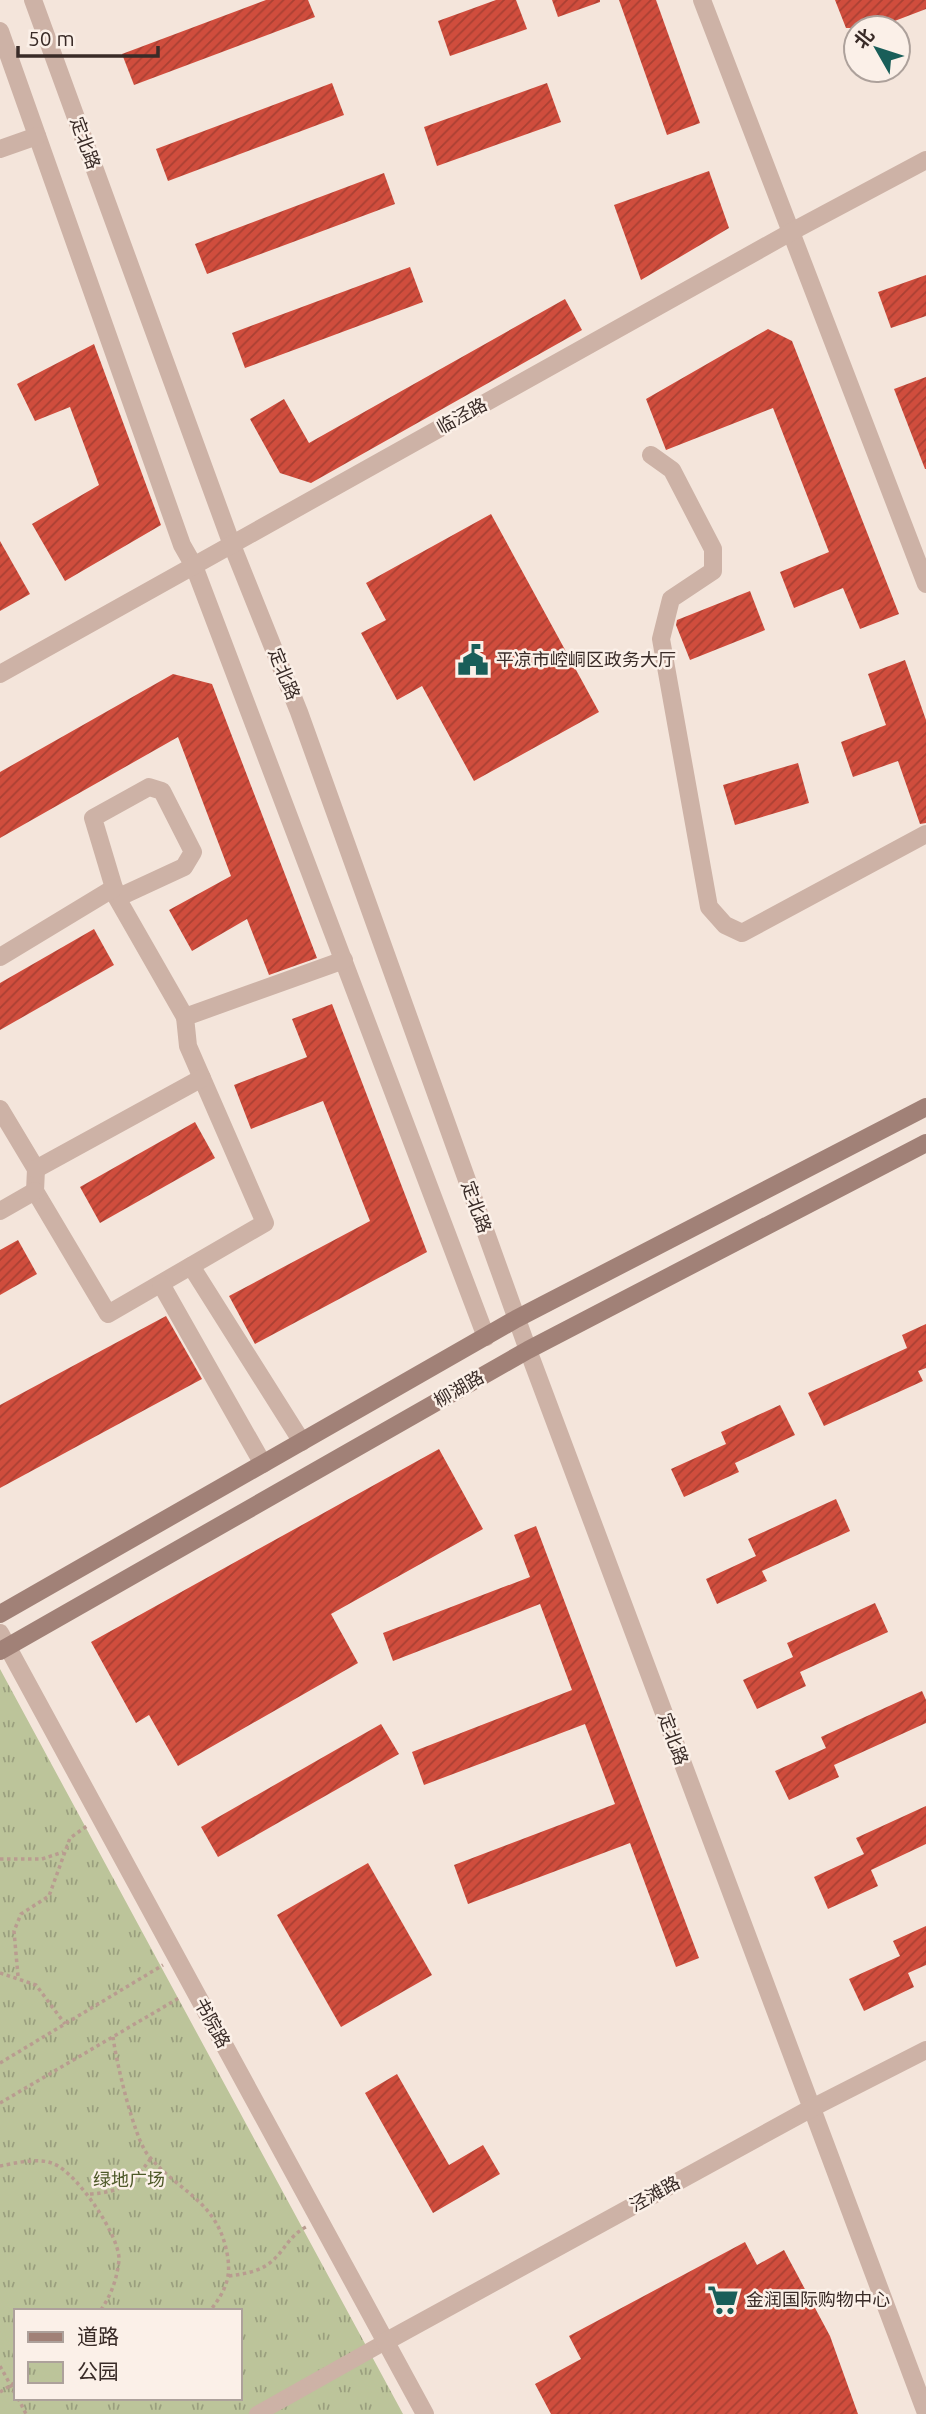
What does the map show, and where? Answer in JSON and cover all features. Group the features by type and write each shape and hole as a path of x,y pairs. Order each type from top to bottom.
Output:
{"main road":[{"name":"柳湖路","path":"0,1614 516,1319 926,1107"},
{"name":"柳湖路","path":"3,1643 527,1350 926,1143"}],"street":[{"name":"定北路","path":"33,0 232,545 299,712 527,1350 926,2413"},
{"path":"702,0 926,584"},
{"path":"0,30 182,545 194,566 486,1337"},
{"path":"0,149 37,136"},
{"name":"临泾路","path":"0,674 791,232 926,160"},
{"path":"651,455 672,470 713,549 713,570 671,599 661,639 709,907 725,925 742,933 926,834"},
{"path":"0,957 116,893 184,867 193,852 162,791 149,787 93,818 116,893 185,1017 188,1046 265,1223 108,1314 35,1191 36,1169 0,1109"},
{"path":"185,1017 344,960"},
{"path":"36,1169 202,1078"},
{"path":"0,1211 35,1191"},
{"path":"191,1266 302,1442"},
{"path":"161,1284 263,1464"},
{"name":"书院路","path":"3,1643 425,2414"},
{"name":"泾滩路","path":"385,2342 810,2109 926,2050"},
{"path":"257,2414 385,2342"}],"path":[{"path":"18,1976 14,1931 21,1914 48,1896 70,1838 100,1817"},
{"path":"0,1859 42,1859 64,1852"},
{"path":"0,2063 176,1956"},
{"path":"0,1973 18,1976 36,1985 65,2024"},
{"path":"0,2103 194,1989"},
{"path":"113,2037 117,2072 146,2154 194,2195 223,2229 229,2276 226,2289 211,2309"},
{"path":"90,2194 114,2193 129,2183 151,2158"},
{"path":"0,2165 32,2161 54,2164 90,2194 119,2258 112,2293 101,2309"},
{"path":"229,2276 253,2272 271,2263 293,2233 319,2220"},
{"path":"0,2366 14,2391"},
{"path":"0,2392 14,2383"}],"green space":[{"name":"绿地广场","path":"0,1669 403,2414 0,2414"}],"building":[{"path":"266,0 308,0 315,17 134,85 122,54"},
{"path":"496,0 516,0 527,29 450,56 438,21"},
{"path":"552,0 600,0 600,2 558,17"},
{"path":"619,0 656,0 700,123 667,135"},
{"path":"835,0 926,0 926,9 912,14 842,14 842,18"},
{"path":"332,83 344,115 168,181 156,149"},
{"path":"547,83 561,122 437,166 424,127"},
{"path":"709,171 729,228 641,280 614,205"},
{"path":"384,173 395,204 207,274 195,244"},
{"path":"410,267 423,302 245,368 232,333"},
{"path":"926,275 926,316 891,328 878,292"},
{"path":"565,299 582,330 311,483 280,473 250,419 284,399 309,443"},
{"path":"768,329 792,341 899,614 860,629 843,588 794,608 780,572 829,552 773,408 666,450 646,399"},
{"path":"94,344 161,525 65,581 32,524 99,485 70,407 35,421 17,384"},
{"path":"926,377 926,469 925,469 894,389"},
{"name":"平凉市崆峒区政务大厅","path":"491,514 599,712 474,781 422,686 397,700 361,633 386,620 366,583"},
{"path":"0,541 30,594 0,611"},
{"path":"750,591 765,630 690,660 676,625 677,620"},
{"path":"905,660 926,720 926,823 920,824 898,761 853,777 841,742 886,725 868,674"},
{"path":"173,674 212,684 317,958 269,975 247,919 192,951 169,910 231,876 178,737 0,838 0,772"},
{"path":"798,763 809,803 735,825 723,785"},
{"path":"94,929 114,965 0,1030 0,983"},
{"path":"332,1004 427,1252 255,1344 229,1296 370,1221 323,1101 251,1129 234,1085 307,1057 292,1019"},
{"path":"195,1122 215,1158 100,1223 80,1187"},
{"path":"18,1240 37,1274 0,1295 0,1250"},
{"path":"166,1316 202,1379 0,1488 0,1405"},
{"path":"926,1324 926,1368 918,1371 923,1381 824,1426 808,1393 907,1348 902,1335"},
{"path":"780,1405 795,1435 735,1463 739,1472 684,1497 671,1469 726,1444 721,1432"},
{"path":"439,1449 483,1529 331,1614 358,1663 178,1766 149,1715 136,1723 91,1642"},
{"path":"836,1499 850,1531 762,1571 767,1581 717,1604 706,1579 756,1556 748,1539"},
{"path":"536,1526 699,1958 676,1967 630,1843 468,1904 454,1865 615,1804 585,1724 424,1785 412,1752 572,1690 540,1604 393,1661 383,1633 530,1577 514,1535"},
{"path":"875,1603 888,1632 800,1672 806,1686 757,1709 743,1680 793,1657 787,1643"},
{"path":"922,1691 926,1700 926,1723 834,1765 839,1777 789,1800 775,1771 826,1748 821,1737"},
{"path":"381,1724 399,1754 218,1857 201,1827"},
{"path":"926,1806 926,1844 871,1870 878,1886 828,1909 814,1877 864,1854 856,1838"},
{"path":"368,1863 432,1975 341,2027 277,1915"},
{"path":"926,1926 926,1965 908,1973 914,1987 864,2011 849,1979 900,1956 893,1941"},
{"path":"397,2074 449,2165 483,2145 500,2174 433,2213 365,2093"},
{"name":"金润国际购物中心","path":"745,2242 757,2265 784,2250 830,2336 858,2414 551,2414 535,2384 581,2359 569,2336"}],"place":[{"name":"平凉市崆峒区政务大厅","path":"473,660"},
{"name":"金润国际购物中心","path":"723,2300"}]}
